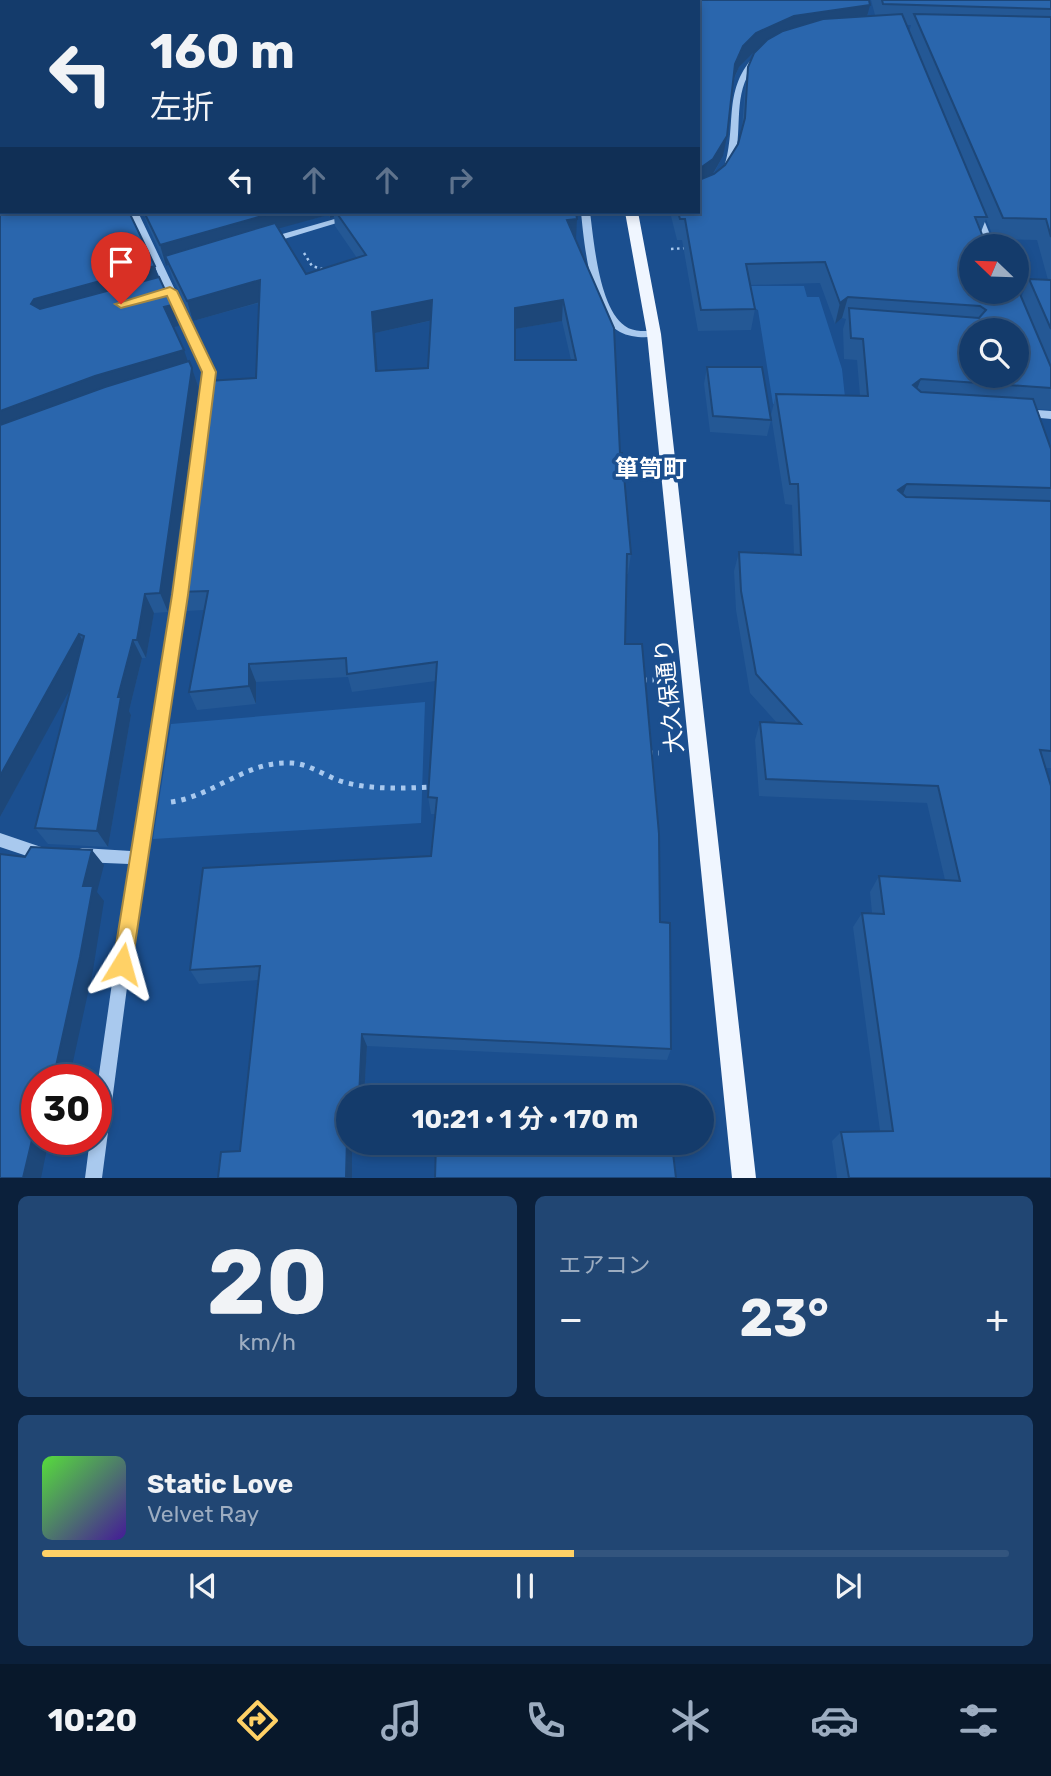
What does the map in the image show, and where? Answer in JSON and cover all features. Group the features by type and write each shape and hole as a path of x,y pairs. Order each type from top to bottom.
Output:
{"main road":[{"name":"大久保通り","path":"631,214 654,334 744,1178"}],"street":[{"path":"719,181 732,160 738,84 750,64 768,51"},
{"path":"974,208 985,234"},
{"path":"253,246 361,214"},
{"path":"585,214 592,264 613,322 630,332 654,334"},
{"path":"140,218 168,271 164,293 203,374 205,403"},
{"path":"1010,412 1051,415"},
{"path":"93,1178 137,858 183,574"},
{"path":"0,840 40,853 137,858"}],"path":[{"path":"292,234 312,266 325,269 331,276"},
{"path":"671,249 694,248"},
{"path":"641,680 654,680"},
{"path":"645,753 659,753"},
{"path":"146,804 194,799 261,765 294,763 346,783 368,787 447,788"}],"shaded area":[{"path":"732,286 804,286 807,297 819,297 842,369 846,407 773,404 758,310 748,304"},
{"path":"425,702 421,823 153,839 171,724"}],"building":[{"path":"700,0 869,0 870,5 794,16 756,33 743,46 735,64 727,136 713,159 700,168"},
{"path":"882,0 1051,0 1051,9 883,4"},
{"path":"902,14 987,217 975,217 982,234 959,234 959,304 1024,304 1051,367 1051,388 1029,386 1029,318 979,318 986,310 980,306 848,297 840,303 825,262 746,264 755,309 701,310 685,219 680,219 679,214 700,214 700,180 714,174 725,165 738,144 745,118 748,67 754,53 767,40 783,31 823,19"},
{"path":"914,14 1051,17 1051,237 1046,219 1003,218"},
{"path":"0,214 130,214 155,266 34,299 31,304 40,309 159,277 172,305 164,307 184,350 95,376 0,411"},
{"path":"145,214 269,214 160,245"},
{"path":"337,214 576,214 577,219 567,220 614,328 620,453 631,554 627,554 625,644 642,644 659,834 660,922 670,923 671,1049 362,1034 360,1085 336,1085 336,1155 347,1155 346,1178 218,1178 221,1152 240,1151 260,966 190,970 203,868 431,856 437,798 428,797 437,662 347,674 346,658 249,664 249,686 189,692 208,591 178,592 207,381 256,378 260,280 187,301 165,256 275,223 306,274 366,255","holes":["432,300 428,368 376,371 372,312","563,300 576,360 515,360 515,308"]},
{"path":"1029,279 1051,280 1051,329"},
{"path":"849,308 979,318 959,318 959,382 921,379 913,385 921,392 1033,399 1051,449 1051,488 907,484 898,490 906,497 1051,501 1051,751 1040,750 1051,786 1051,1178 849,1178 841,1132 893,1131 862,913 884,914 879,876 960,881 938,786 766,779 760,722 801,724 756,674 741,591 739,552 801,555 798,484 790,484 776,394 868,396 863,339 851,338"},
{"path":"189,361 192,368 160,593 145,594 137,640 133,640 118,697 121,697 97,831 35,828 84,636 79,634 0,776 0,425 105,387"},
{"path":"707,367 762,367 771,420 713,416"},
{"path":"31,847 92,850 83,886 93,886 57,1064 21,1064 21,1155 28,1155 23,1178 0,1178 0,854 25,857"},
{"path":"436,1155 673,1155 676,1178 435,1178"}],"district":[{"name":"箪笥町","path":"651,469"}],"route":[{"path":"121,304 170,291 209,372 180,595 122,964"}]}
